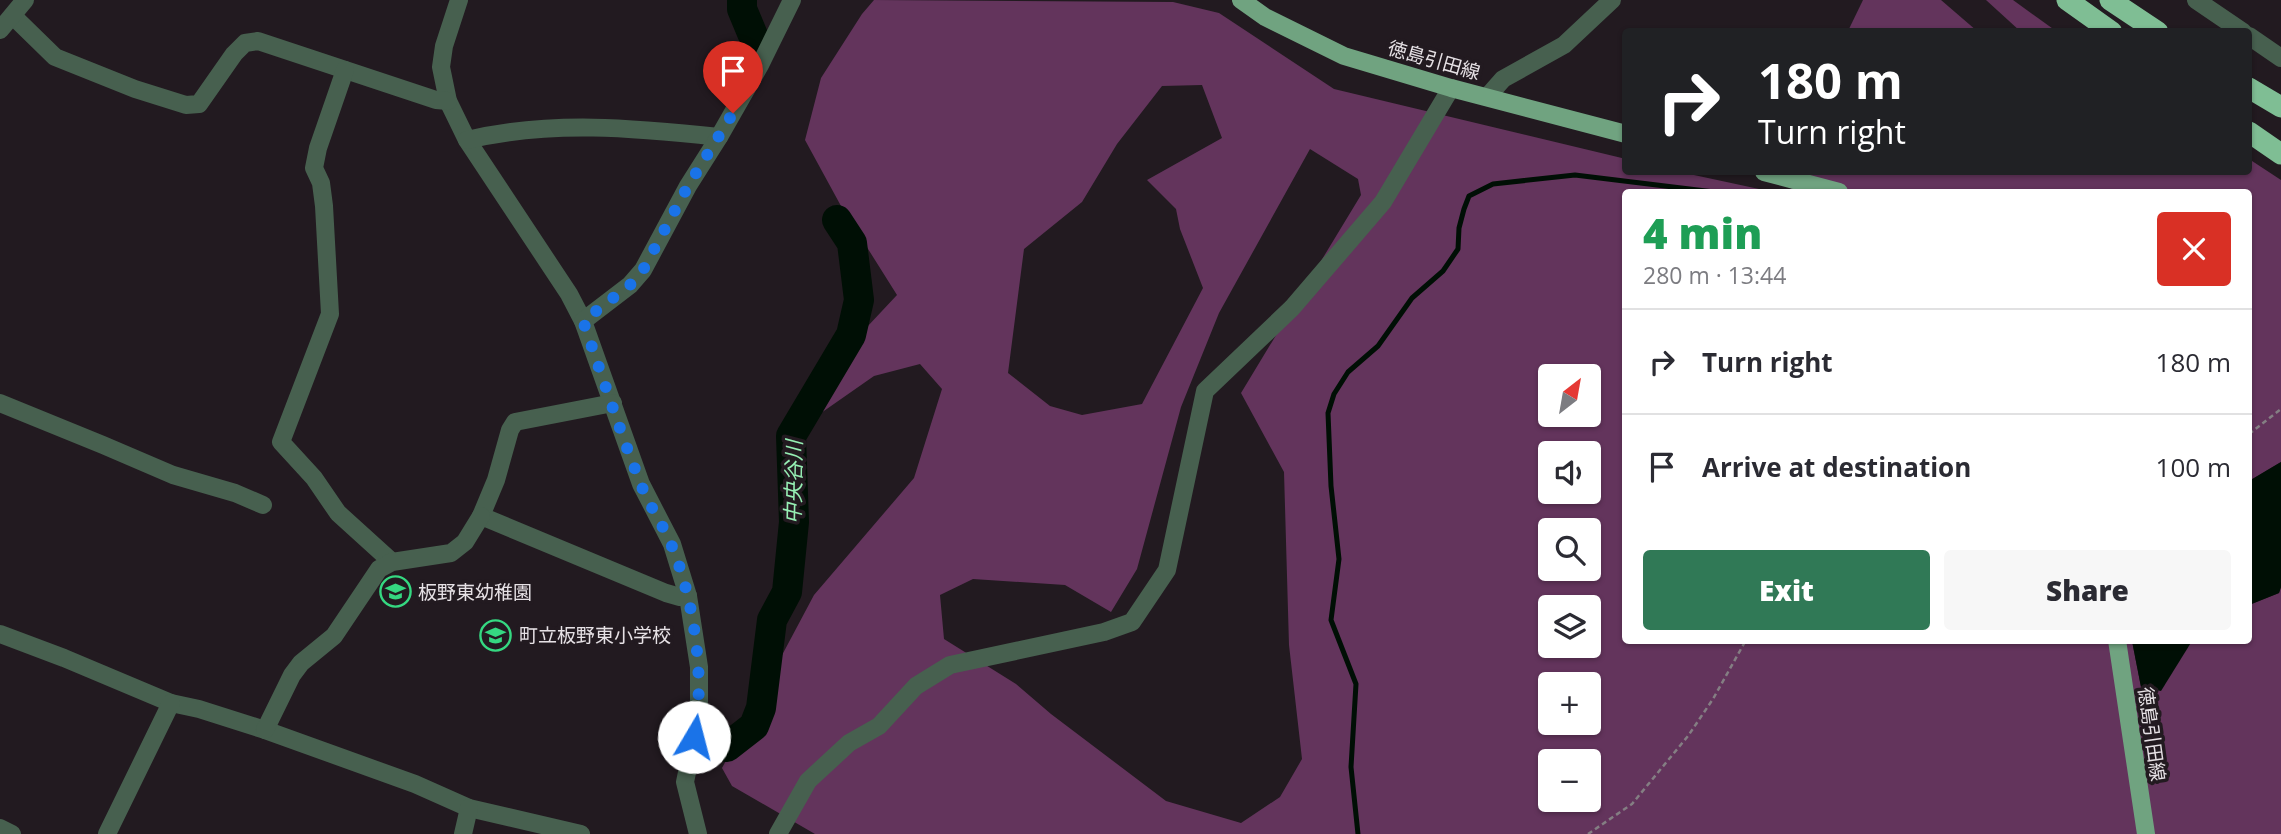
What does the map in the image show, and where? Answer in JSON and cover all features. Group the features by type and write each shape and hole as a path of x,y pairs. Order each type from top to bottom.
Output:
{"highway":[{"path":"2056,0 2095,28"},
{"path":"2067,0 2106,28"},
{"path":"2110,0 2152,28"},
{"path":"2252,82 2281,97"},
{"path":"2252,90 2281,107"},
{"path":"2252,120 2281,137"},
{"path":"2252,134 2281,154"}],"main road":[{"name":"徳島引田線","path":"1241,0 1265,17 1344,56 1451,88 1622,133"},
{"path":"1775,175 1828,189"},
{"name":"徳島引田線","path":"2118,644 2146,834"}],"street":[{"path":"0,30 25,0"},
{"path":"459,0 443,46 441,67 447,101 467,140 569,294 583,321 641,484 672,544 688,596 699,667 699,715 685,782 698,834"},
{"path":"583,321 630,285 643,270 688,186 760,65 792,0"},
{"path":"1488,96 1503,79 1564,45 1612,0"},
{"path":"2196,0 2236,28"},
{"path":"13,16 55,57 186,106 199,104 234,54 245,43 258,41 436,100 447,101"},
{"path":"2252,38 2281,58"},
{"path":"345,70 318,148 314,168 321,183 324,206 330,314 281,442 314,478 338,513 392,562"},
{"path":"778,834 808,781 849,743 880,726 916,686 950,665 1104,632 1132,622 1167,570 1205,391 1292,308 1383,202 1451,88"},
{"path":"467,140 529,130 611,127 719,137"},
{"path":"0,403 173,475 263,505"},
{"path":"265,730 300,663 334,636 379,569 392,562 450,553 465,542 481,516 515,422 613,403"},
{"path":"481,516 666,593 688,596"},
{"path":"0,634 43,649 171,703 265,730 415,784 469,808 581,834"},
{"path":"107,834 171,703"},
{"path":"463,834 469,808"},
{"path":"0,828 12,834"}],"path":[{"path":"2252,432 2281,409"},
{"path":"1588,834 1632,804 1688,736 1744,644"}],"shaded area":[{"path":"874,0 1173,2 1219,13 1334,89 1622,158 1622,175 1694,175 1759,189 1622,189 1622,644 2133,644 2141,687 2189,644 2252,644 2252,604 2279,593 2281,587 2281,834 815,834 732,786 722,768 814,595 914,478 942,389 920,364 874,376 821,413 806,392 897,295 841,206 805,140 821,78","holes":["1202,85 1222,138 1147,180 1176,209 1180,229 1203,288 1142,404 1082,415 1050,406 1008,373 1024,249 1082,202 1117,144 1162,86","1310,149 1358,179 1361,195 1241,393 1284,472 1289,645 1302,759 1280,797 1241,823 1166,801 1051,714 1016,684 944,639 940,595 973,579 1065,585 1111,612 1137,569 1181,407 1219,313"]},
{"path":"1863,0 1941,0 1974,28 1849,28"},
{"path":"1986,0 2013,0 2052,28 2017,28"},
{"path":"2252,161 2281,180 2281,462 2252,479 2252,189 1791,189 1796,175 2252,175"},
{"path":"2281,462 2281,587 2279,593 2252,604 2252,479"},
{"path":"2133,644 2190,644 2161,691 2141,687"}],"waterway":[{"name":"中央谷川","path":"742,0 742,9 757,45"},
{"path":"1358,834 1351,767 1356,684 1331,620 1339,559 1331,486 1328,413 1334,394 1348,372 1378,346 1412,298 1443,271 1458,249 1459,228 1469,196 1493,184 1575,175 1689,189"},
{"name":"中央谷川","path":"727,747 754,726 761,708 772,620 787,592 794,522 791,436 851,335 859,300 852,243 837,220"}],"place":[{"name":"板野東幼稚園","path":"395,592"},
{"name":"町立板野東小学校","path":"496,635"}],"route":[{"path":"694,737 699,715 699,667 688,596 672,544 641,484 583,321 630,285 643,270 688,186 733,113"}]}
